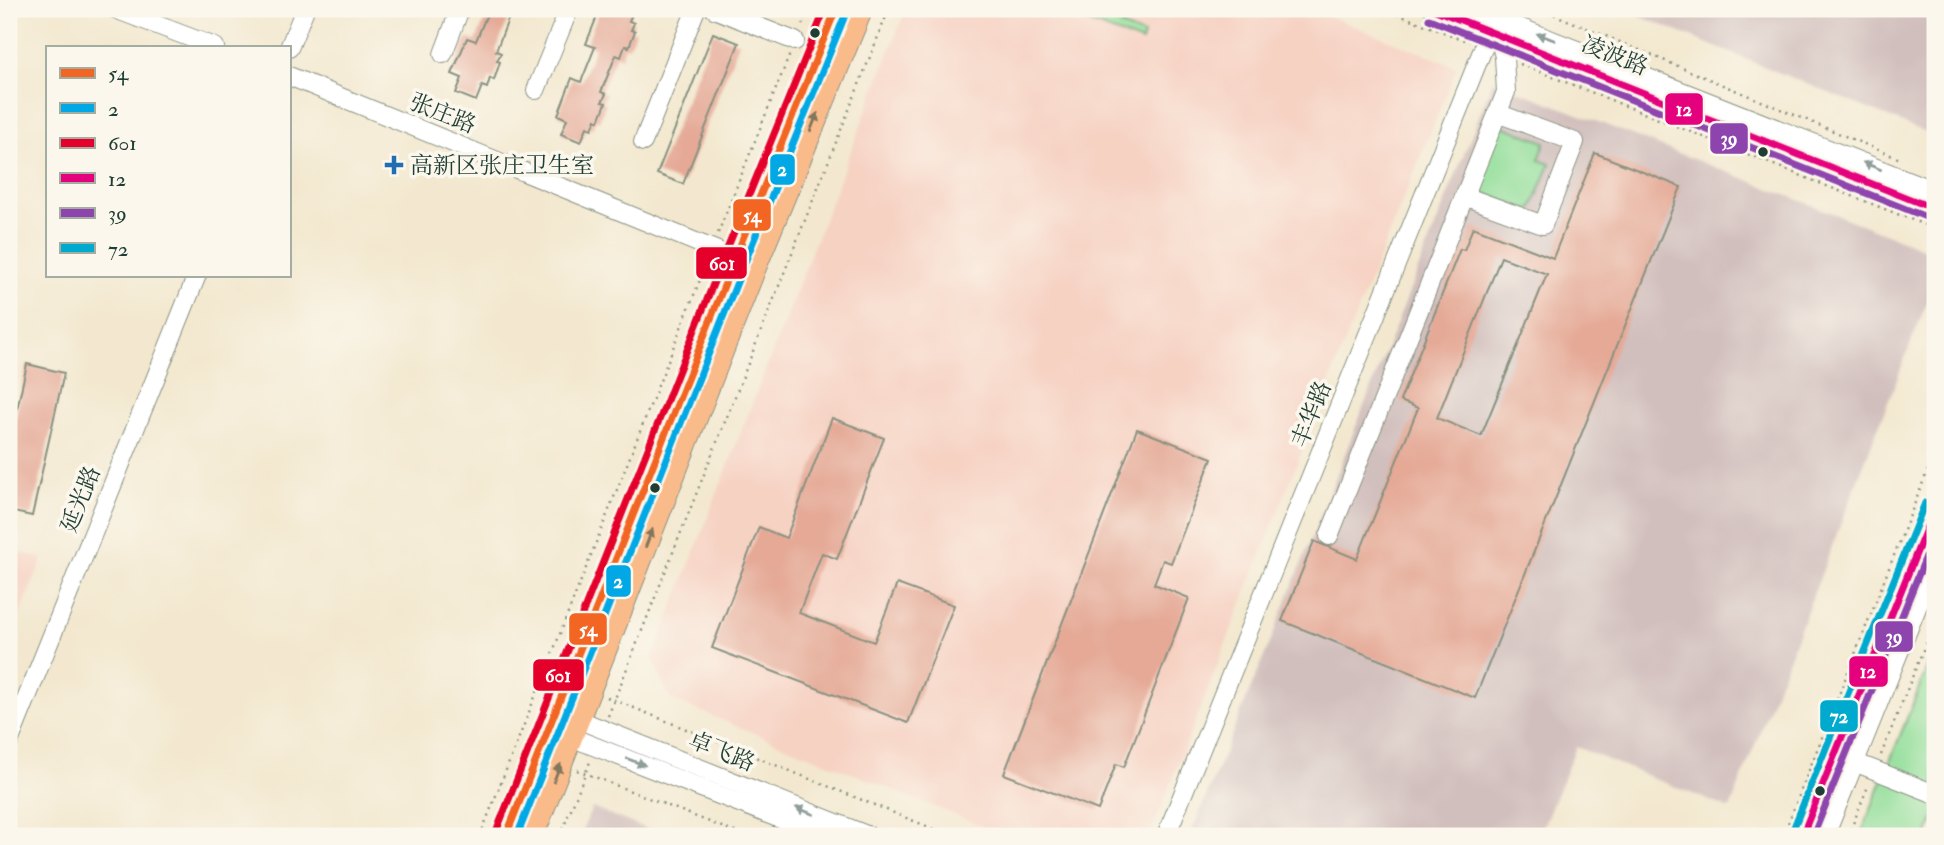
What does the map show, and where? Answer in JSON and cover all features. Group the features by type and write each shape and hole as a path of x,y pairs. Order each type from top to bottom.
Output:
{"main road":[{"path":"506,836 836,9"},
{"path":"532,836 755,266 861,9"}],"street":[{"path":"115,9 212,46"},
{"path":"276,46 292,9"},
{"path":"290,46 305,9"},
{"path":"443,54 460,9"},
{"path":"536,90 569,9"},
{"path":"643,142 696,9"},
{"path":"714,9 795,41"},
{"name":"凌波路","path":"1433,9 1497,25 1935,191"},
{"name":"凌波路","path":"1473,9 1497,25 1935,209"},
{"path":"1329,537 1506,92 1504,57 1497,25"},
{"name":"丰华路","path":"1166,836 1497,25"},
{"name":"丰华路","path":"1177,836 1495,53 1497,25"},
{"name":"张庄路","path":"290,76 735,258"},
{"path":"1464,196 1543,225 1575,142 1497,113"},
{"name":"延光路","path":"9,710 185,276"},
{"name":"延光路","path":"9,742 197,276"},
{"path":"1802,836 1935,507"},
{"path":"1825,836 1935,563"},
{"name":"卓飞路","path":"553,720 575,728 603,729 869,836"},
{"name":"卓飞路","path":"575,728 596,747 824,836"},
{"path":"1854,762 1935,794"}],"path":[{"path":"480,836 808,9"},
{"path":"603,729 889,9"},
{"path":"1384,9 1497,25"},
{"path":"1541,9 1910,163"},
{"path":"1504,57 1935,229"},
{"path":"1783,836 1935,452"},
{"path":"1848,836 1935,620"},
{"path":"590,690 951,836"},
{"path":"559,836 596,747"},
{"path":"561,763 745,836"}],"shaded area":[{"path":"906,9 1311,9 1457,67 1150,836 1006,836 670,699 653,658"},
{"path":"1622,9 1935,9 1935,136"},
{"path":"1493,81 1935,253 1935,281 1730,809 1576,747 1539,836 1190,836 1277,625"},
{"path":"9,550 43,558 9,642"},
{"path":"592,808 665,836 580,836"}],"green space":[{"path":"1053,9 1145,9 1121,26 1144,35 1142,42"},
{"path":"1500,125 1545,142 1539,160 1550,164 1531,211 1475,190"},
{"path":"1935,648 1935,817 1927,836 1860,836"}],"building":[{"path":"489,9 512,9 496,51 501,53 494,80 490,78 487,88 482,86 476,101 456,93 462,78 452,74 467,38 476,41"},
{"path":"600,9 634,9 629,21 634,23 631,30 635,31 629,47 625,46 621,57 616,55 601,92 606,94 602,102 606,103 599,121 596,119 592,129 587,127 581,142 561,134 567,119 558,115 572,78 581,82 595,47 586,44"},
{"path":"713,33 739,43 683,184 657,174"},
{"path":"1595,153 1681,187 1475,698 1282,621 1314,541 1357,559 1418,408 1400,401 1460,249 1464,250 1473,227 1553,258","holes":["1501,257 1547,274 1481,436 1437,418"]},
{"path":"27,364 64,373 32,516 9,511 9,445"},
{"path":"832,418 884,438 837,559 822,553 799,613 874,642 897,584 954,605 908,723 712,648 759,527 786,538"},
{"path":"1137,429 1212,458 1171,563 1163,560 1154,584 1189,598 1124,767 1116,764 1098,810 1004,774"}],"transit line":[{"name":"601","path":"496,832 825,9"},
{"name":"54","path":"506,836 836,9"},
{"name":"12","path":"1433,9 1935,209"},
{"name":"2","path":"517,836 846,13"},
{"name":"39","path":"1429,19 1931,219"},
{"name":"72","path":"1792,832 1925,503"},
{"name":"12","path":"1802,836 1935,507"},
{"name":"39","path":"1813,836 1935,534"}],"place":[{"name":"高新区张庄卫生室","path":"394,165"}]}
